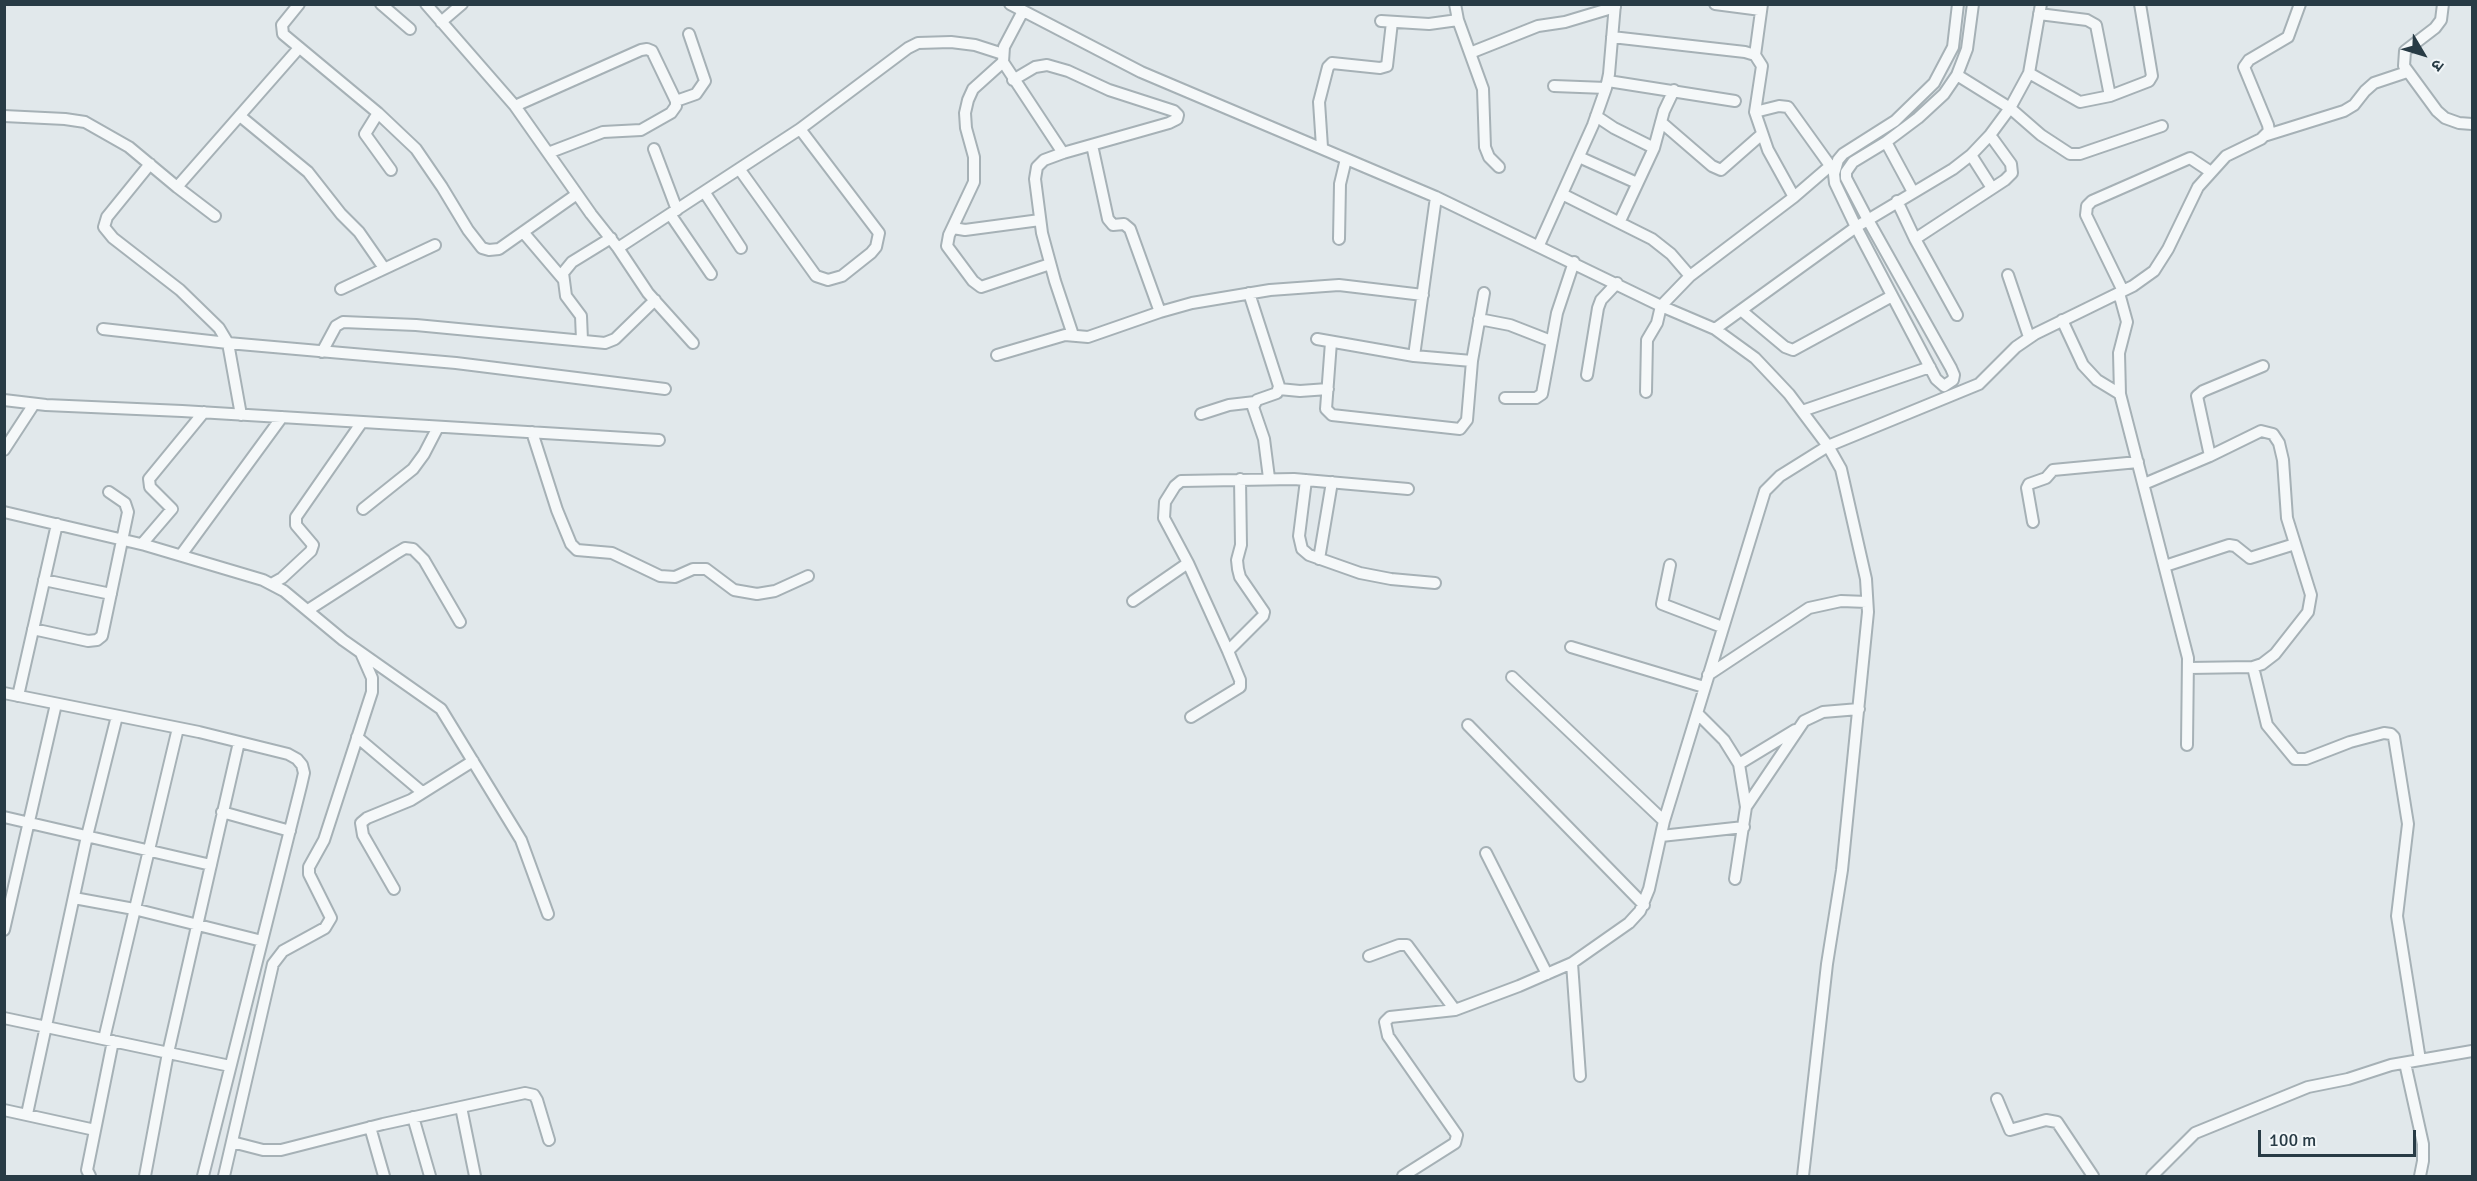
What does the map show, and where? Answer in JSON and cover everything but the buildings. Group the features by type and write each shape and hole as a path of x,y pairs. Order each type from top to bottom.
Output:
{"street":[{"path":"299,4 285,20 281,30 299,48 378,113 421,156 482,248 499,249 578,194"},
{"path":"381,4 410,29"},
{"path":"426,4 515,106 655,300 693,343"},
{"path":"441,22 462,4"},
{"path":"1010,4 1141,72 1436,197 1661,306 1715,329 1755,358 1802,411 1828,446 1841,469 1866,579 1868,602 1842,870 1827,964 1803,1176"},
{"path":"1455,4 1458,20 1483,89 1485,147 1489,157 1499,167"},
{"path":"1715,4 1761,7 1755,55"},
{"path":"1646,392 1647,340 1657,323 1661,306 1690,276 1832,168 1843,154 1895,121 1934,83 1949,59 1953,47 1958,4"},
{"path":"1846,178 1847,168 1853,162 1886,142 1918,118 1944,94 1957,75 1967,49 1973,4"},
{"path":"2029,73 2075,100 2086,102 2110,96 2152,79 2140,4"},
{"path":"2267,135 2268,125 2244,67 2248,60 2289,37 2300,4"},
{"path":"2443,4 2440,20 2435,28 2405,51 2403,61 2407,72 2437,111 2445,118 2459,123 2472,124"},
{"path":"1470,53 1538,27 1565,22 1615,6 1607,85 1579,157 1539,245"},
{"path":"1715,329 1856,227 1953,169 1971,155 1990,135 2010,108 2029,73 2040,9 2087,20 2096,25 2110,96"},
{"path":"1023,11 1003,58 973,89 968,100 964,113 975,171 974,182 949,235 947,246 977,286 988,285 1050,264"},
{"path":"1322,147 1319,102 1328,67 1332,63 1380,68 1387,66 1387,21 1430,24 1458,20"},
{"path":"676,101 696,94 705,81 689,34"},
{"path":"1612,37 1746,51 1755,55 1762,66 1755,112 1772,159 1794,197"},
{"path":"618,248 800,129 898,54 918,43 951,42 975,45 1003,58 1013,80 1063,153"},
{"path":"177,187 299,48"},
{"path":"515,106 647,49 652,51 676,101 676,106 671,113 641,130 603,132 548,153"},
{"path":"1013,80 1040,65 1047,65 1126,96 1174,111 1178,115 1177,119 1169,123 1044,160 1034,173 1040,220 1050,264 1073,335"},
{"path":"1403,1176 1417,1173 1455,1143 1457,1135 1388,1036 1385,1022 1390,1017 1455,1010 1572,963 1629,923 1644,905 1664,821 1765,491 1780,476 1828,446 1979,384 2029,338 2146,279 2168,249 2192,197 2226,156 2267,135 2344,111 2354,105 2374,83 2407,72"},
{"path":"1957,75 2010,108 2041,135 2075,155 2162,126"},
{"path":"1554,86 1607,85 1674,90 1735,100"},
{"path":"1620,221 1654,148 1664,111 1674,90"},
{"path":"1755,112 1779,106 1788,107 1832,168 1846,178 1951,368 1954,375 1953,380 1944,386 1940,384 1930,367 1856,227 1835,183 1832,168"},
{"path":"378,113 365,134 391,170"},
{"path":"4,116 65,119 85,123 116,138 214,216"},
{"path":"240,116 308,172 340,214 359,232 384,268"},
{"path":"1596,116 1614,128 1654,148"},
{"path":"1661,122 1712,166 1721,170 1762,134"},
{"path":"740,170 816,276 828,280 842,276 871,253 876,247 879,233 800,129"},
{"path":"1915,239 2009,176 2013,169 1990,135"},
{"path":"1886,142 1913,192"},
{"path":"1092,145 1108,219 1113,225 1124,224 1130,229 1160,312"},
{"path":"654,149 673,212 711,274"},
{"path":"1971,155 1992,188"},
{"path":"1579,157 1637,183"},
{"path":"2187,745 2189,668 2120,394 2119,353 2127,322 2121,292 2086,215 2087,206 2092,201 2190,158 2211,172"},
{"path":"1339,239 1340,184 1346,159"},
{"path":"150,164 107,217 105,227 113,238 199,307 219,328 228,343 241,415"},
{"path":"705,193 741,248"},
{"path":"1562,194 1620,221 1657,243 1690,276"},
{"path":"1413,356 1436,197"},
{"path":"1897,201 1957,315"},
{"path":"953,228 965,230 1040,220"},
{"path":"523,232 563,279"},
{"path":"582,340 581,316 566,296 563,279 565,269 572,262 611,238"},
{"path":"341,289 435,245"},
{"path":"1505,398 1540,397 1544,391 1551,341 1574,262"},
{"path":"2008,275 2029,338"},
{"path":"1587,375 1598,308 1601,300 1617,283"},
{"path":"997,354 1065,335 1089,337 1192,303 1249,293 1307,286 1339,285 1423,295"},
{"path":"1249,293 1279,390"},
{"path":"1331,342 1326,409 1332,415 1460,429 1467,420 1472,361 1484,294"},
{"path":"1742,311 1785,347 1793,350 1892,296"},
{"path":"322,352 336,326 343,322 416,325 610,342 655,300"},
{"path":"1479,319 1510,326 1551,341"},
{"path":"2062,320 2083,365 2097,380 2120,394"},
{"path":"103,329 228,343 456,363 665,389"},
{"path":"1317,339 1413,356 1472,361"},
{"path":"2210,456 2198,396 2203,391 2264,366"},
{"path":"1802,411 1930,367"},
{"path":"1201,414 1229,405 1255,402 1260,398 1274,395 1279,390 1328,389"},
{"path":"4,400 34,405 204,412 659,440"},
{"path":"1255,402 1253,407 1264,439 1269,478"},
{"path":"4,450 34,405"},
{"path":"142,544 172,509 150,487 148,482 204,412"},
{"path":"180,555 282,417"},
{"path":"273,584 313,548 296,525 296,517 362,422"},
{"path":"363,509 413,469 438,427"},
{"path":"2144,484 2210,456 2255,433 2265,430 2273,434 2279,443 2283,460 2285,508 2311,596 2308,612 2268,661 2253,667 2189,668"},
{"path":"532,432 557,510 571,544 577,550 612,553 660,576 675,577 693,569 706,569 734,590 757,594 775,591 808,576"},
{"path":"2033,522 2027,488 2046,478 2053,470 2138,462"},
{"path":"1191,717 1240,687 1240,680 1188,563 1164,518 1165,502 1175,486 1182,481 1269,478 1408,489"},
{"path":"1228,651 1263,616 1264,612 1240,577 1238,569 1237,560 1241,545 1240,479"},
{"path":"1306,480 1300,543 1302,549 1319,559 1360,573 1391,579 1435,583"},
{"path":"1319,559 1332,482"},
{"path":"33,629 88,641 98,640 104,632 127,507 109,492"},
{"path":"4,512 122,538 273,584 361,652 441,709 521,840 548,914"},
{"path":"18,696 57,524"},
{"path":"2165,566 2229,545 2235,546 2250,558 2295,544"},
{"path":"308,610 405,548 413,549 424,560 460,622"},
{"path":"1133,601 1188,563"},
{"path":"1670,565 1662,604 1722,627"},
{"path":"44,579 111,594"},
{"path":"1708,675 1809,608 1841,601 1868,602"},
{"path":"1571,647 1704,687"},
{"path":"224,1176 273,964 283,951 325,928 332,918 309,874 309,867 324,840 373,684 361,652"},
{"path":"2253,667 2268,725 2295,759 2306,759 2350,742 2384,733 2394,737 2408,824 2397,916 2420,1060"},
{"path":"1512,677 1664,821"},
{"path":"4,693 239,742 288,754 302,765 304,773 203,1176"},
{"path":"4,930 56,704"},
{"path":"1746,807 1798,729 1809,717 1816,714 1859,709"},
{"path":"1697,713 1724,740 1739,764 1746,807 1735,879"},
{"path":"27,1114 87,836 117,716"},
{"path":"1468,725 1644,905"},
{"path":"90,1176 87,1170 108,1040 134,909 178,728"},
{"path":"1739,764 1798,729"},
{"path":"357,737 422,792"},
{"path":"145,1176 168,1053 239,742"},
{"path":"394,889 363,835 362,823 367,818 422,792 473,761"},
{"path":"222,812 290,831"},
{"path":"4,817 210,865"},
{"path":"1661,836 1744,827"},
{"path":"1486,854 1547,974"},
{"path":"74,898 134,909 262,940"},
{"path":"1369,956 1399,945 1407,945 1455,1010"},
{"path":"1572,963 1580,1076"},
{"path":"4,1018 230,1066"},
{"path":"2152,1176 2195,1133 2308,1087 2405,1063 2472,1051"},
{"path":"2405,1063 2423,1144 2420,1176"},
{"path":"232,1142 263,1150 281,1150 413,1117 530,1094 537,1100 549,1140"},
{"path":"1997,1099 2010,1130 2046,1120 2057,1122 2093,1176"},
{"path":"461,1107 475,1176"},
{"path":"4,1110 95,1130"},
{"path":"413,1117 430,1176"},
{"path":"370,1127 384,1176"}]}
